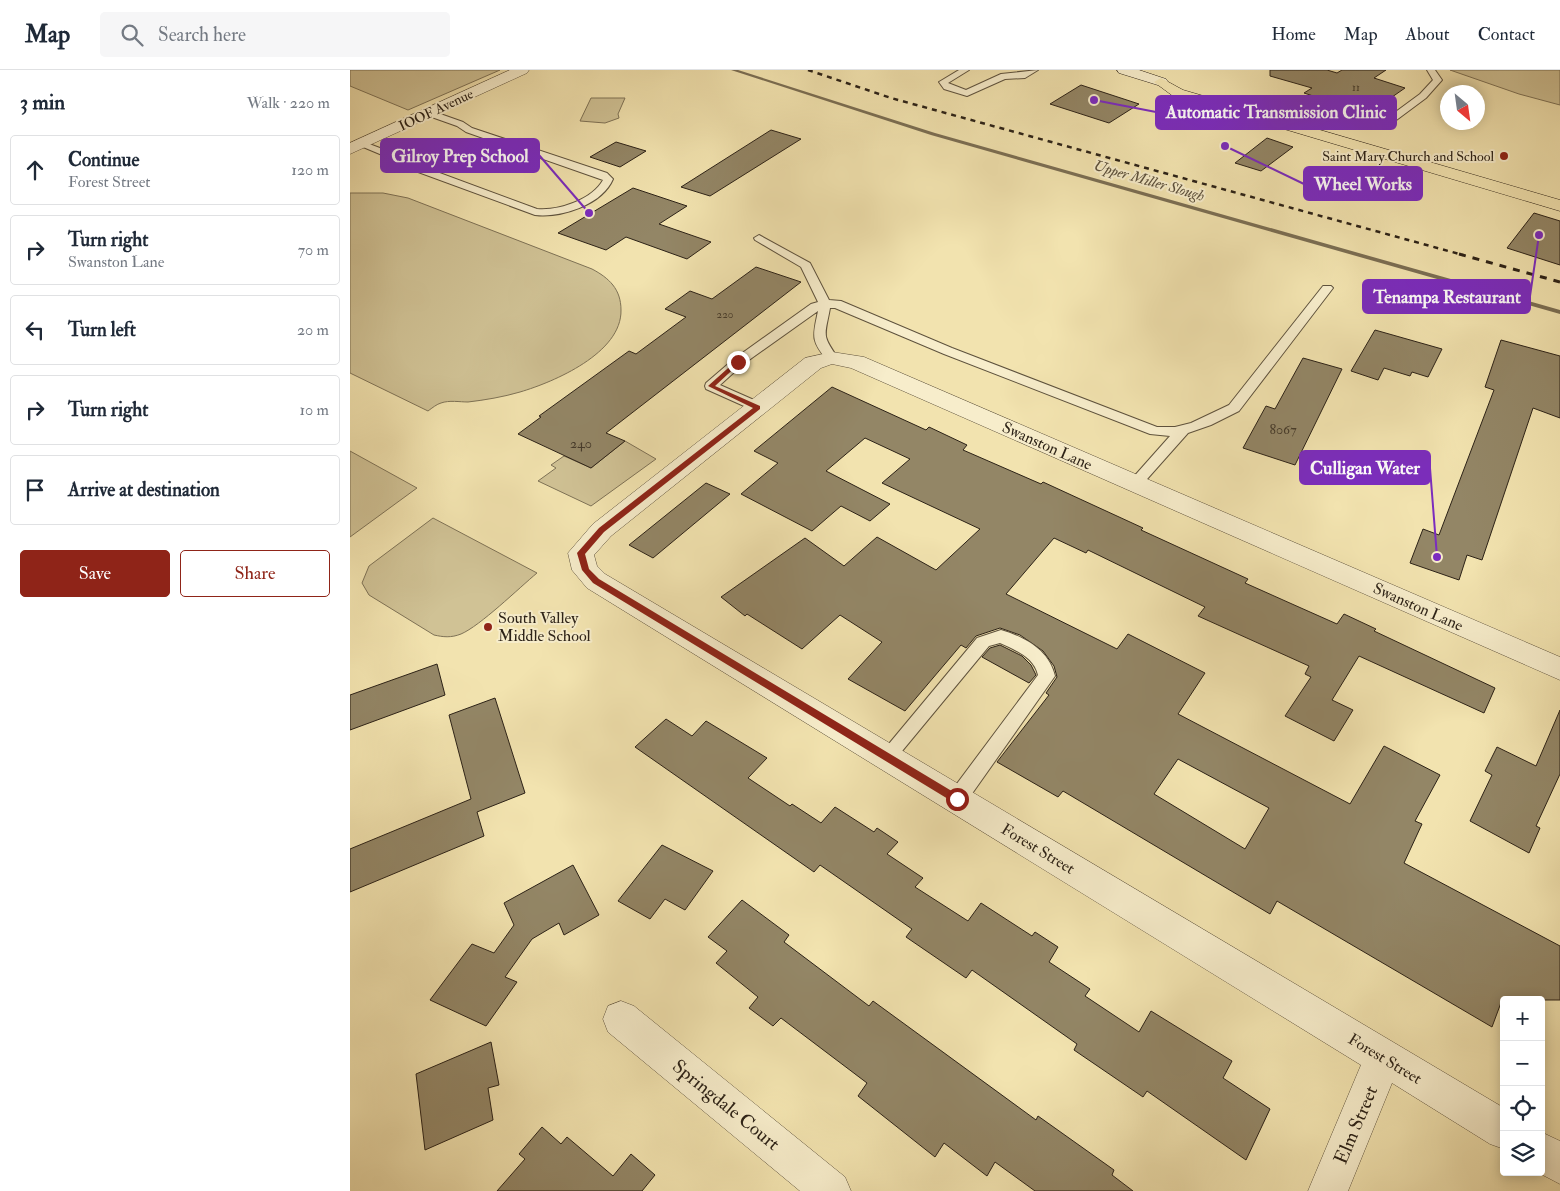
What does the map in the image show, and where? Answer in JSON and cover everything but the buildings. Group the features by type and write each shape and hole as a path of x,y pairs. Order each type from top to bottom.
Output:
{"main road":[{"path":"1167,78 1560,191"},
{"path":"1167,78 1178,93 1560,206"}],"street":[{"name":"IOOF Avenue","path":"355,147 522,70"},
{"path":"1124,70 1167,78"},
{"name":"Swanston Lane","path":"581,559 581,553 602,530 813,363 832,358 856,362 1560,669"},
{"name":"Forest Street","path":"581,559 585,570 596,581 1500,1128"},
{"name":"Springdale Court","path":"621,1018 831,1191"},
{"name":"Elm Street","path":"1328,1191 1384,1058"},
{"path":"1545,1155 1560,1164"}],"lane":[{"path":"965,70 943,82 948,87 967,93 1004,76 1022,76 1034,70"},
{"path":"1317,120 1388,122 1423,96 1438,80 1431,70"},
{"path":"355,147 410,163 414,167 536,212 550,212 568,208 603,189 608,183 608,179 603,175 469,130 460,124 429,113"},
{"path":"759,238 806,266 825,304 818,336 821,345 832,358"},
{"path":"758,407 711,386 738,362 815,307 825,304 837,304 948,352 1155,431 1165,432 1184,429 1212,420 1234,408 1327,288"},
{"path":"1135,484 1184,429"},
{"path":"887,757 983,642 1001,636 1040,658 1046,667 1048,676 957,799"}],"shaded area":[{"path":"350,70 500,70 408,110 350,86"},
{"path":"1450,70 1560,70 1560,105 1519,94"},
{"path":"591,98 625,98 618,114 619,118 605,123 580,121"},
{"path":"350,193 383,193 408,198 592,269 609,280 619,296 621,310 618,325 610,340 598,352 584,363 550,381 501,397 468,402 444,402 428,411 350,373"},
{"path":"625,441 656,459 591,506 538,481 556,468 551,465 564,456 591,468"},
{"path":"350,451 417,488 350,537"},
{"path":"433,518 537,573 469,630 454,636 434,635 369,595 362,583 369,566"}],"waterway":[{"name":"Upper Miller Slough","path":"733,70 933,134 1560,312"}],"railway":[{"path":"808,70 891,98 1463,255"},
{"path":"1459,254 1560,282"}],"place":[{"name":"Automatic Transmission Clinic","path":"1094,100"},
{"name":"Wheel Works","path":"1225,146"},
{"name":"Saint Mary Church and School","path":"1504,156"},
{"name":"Gilroy Prep School","path":"589,213"},
{"name":"Tenampa Restaurant","path":"1539,235"},
{"name":"Culligan Water","path":"1437,557"},
{"name":"South Valley Middle School","path":"488,627"}],"route":[{"path":"738,362 711,386 758,407 602,530 581,553 585,570 596,581 957,799"}]}
